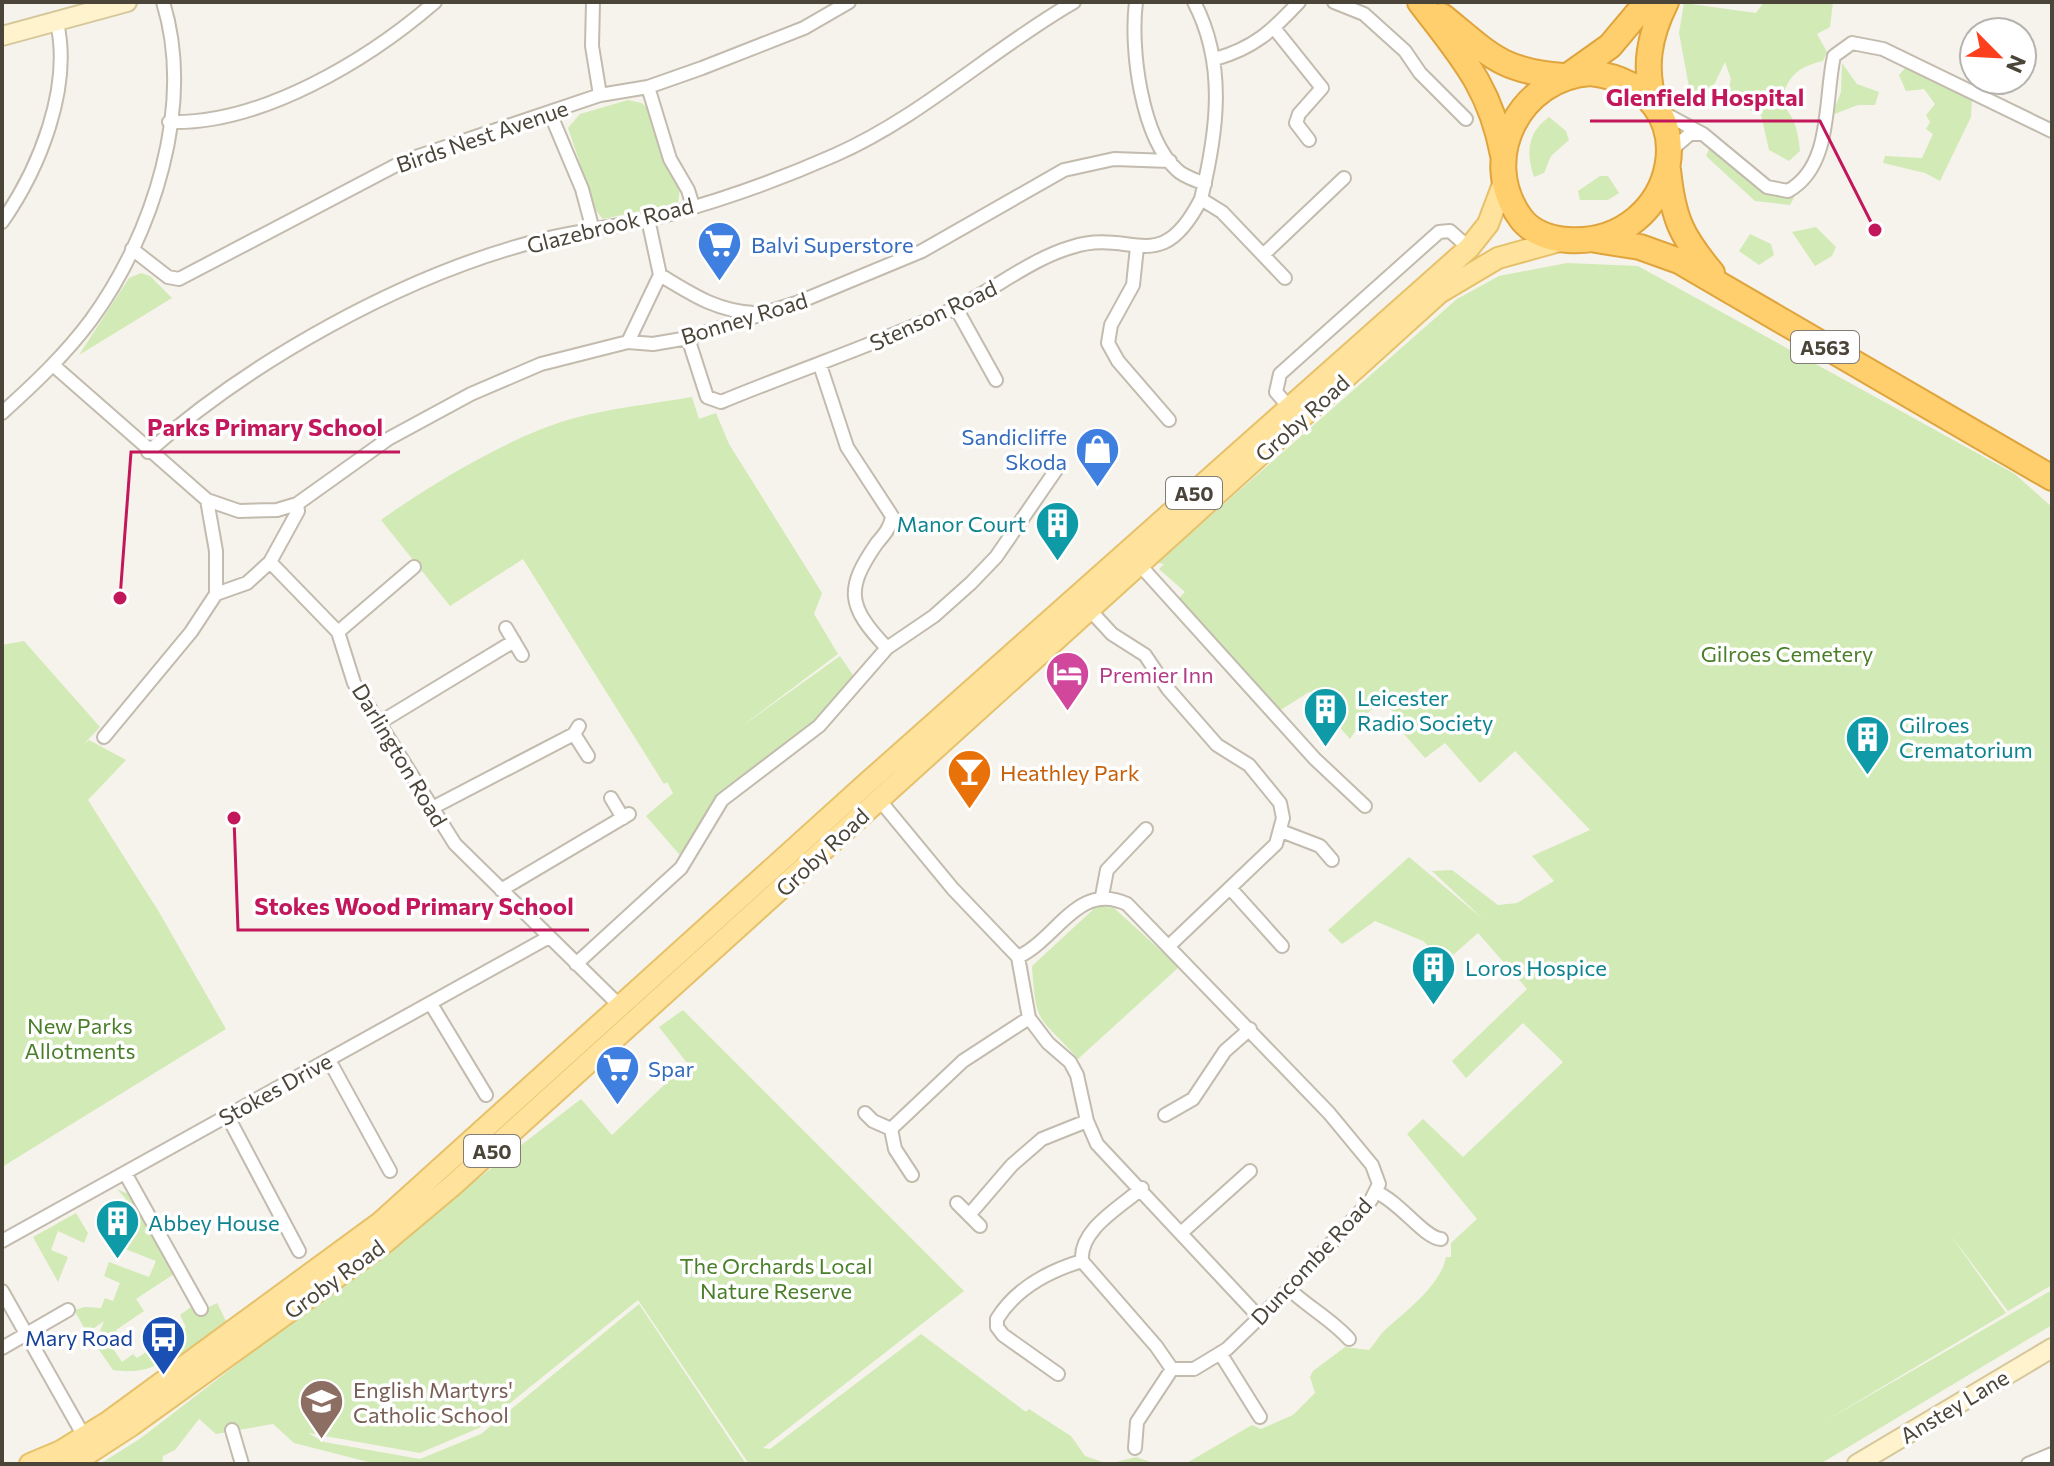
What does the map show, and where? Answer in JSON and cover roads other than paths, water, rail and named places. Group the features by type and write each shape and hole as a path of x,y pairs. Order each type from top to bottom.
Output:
{"highway":[{"path":"1422,2 1500,62 1527,73 1591,73 1620,79 1645,93 1657,108"},
{"path":"1422,2 1484,88 1497,123 1504,168"},
{"name":"A50","path":"1647,2 1610,46 1545,86 1522,109 1504,168 1518,215 1529,227 1563,240 1596,240 1631,224 1647,210 1657,195 1668,159"},
{"path":"1666,2 1655,25 1648,54 1649,86 1668,159"},
{"name":"A563","path":"1668,159 1672,209 1682,234 1721,284"},
{"name":"A563","path":"1596,240 1647,249 1721,284 1755,307 2052,478"},
{"name":"A563","path":"1930,408 2052,460"}],"main road":[{"path":"2,36 127,2"},
{"name":"Groby Road","path":"30,1464 85,1438 381,1222 860,789 1469,248 1488,224 1504,168"},
{"name":"Groby Road","path":"72,1464 132,1425 384,1243 642,1018 1088,608 1439,293 1498,258 1563,240"},
{"name":"Anstey Lane","path":"1857,1464 2052,1348"}],"street":[{"path":"2,413 53,365 104,300 132,249 149,208 169,122 173,34 163,2"},
{"path":"169,122 199,123 231,114 331,74 373,51 435,2"},
{"path":"593,2 592,46 600,95"},
{"name":"Birds Nest Avenue","path":"132,249 168,277 179,279 404,161 600,95 648,87 804,28 849,2"},
{"name":"Glazebrook Road","path":"148,452 191,414 235,383 397,294 459,266 533,242 648,219 693,206 835,154 951,89 1040,22 1074,2"},
{"path":"1136,2 1133,26 1136,64 1161,151 1178,172 1205,184"},
{"name":"Stenson Road","path":"688,338 700,379 713,402 820,365 956,308 1067,248 1095,243 1137,247 1163,243 1182,233 1201,199 1205,184 1217,98 1215,59 1205,23 1194,2"},
{"path":"1215,59 1245,51 1274,28 1299,2"},
{"path":"1334,2 1364,14 1405,51 1420,73 1466,119"},
{"path":"2,222 24,191 55,99 63,49 57,23"},
{"path":"1274,28 1322,88 1299,114 1296,123 1309,140"},
{"path":"1657,108 1703,134 1767,187 1788,191 1809,173 1817,155 1834,56 1852,43 1869,45 2052,131"},
{"path":"648,87 665,145 693,206"},
{"path":"550,113 582,189 593,230"},
{"path":"1668,159 1690,134 1703,134"},
{"name":"Bonney Road","path":"297,504 388,439 471,394 541,364 628,342 653,344 688,338 762,314 922,251 1064,170 1114,159 1170,161"},
{"path":"1263,255 1344,178"},
{"path":"1201,199 1222,212 1285,278"},
{"path":"628,342 660,275 648,219"},
{"name":"Groby Road","path":"1289,407 1276,392 1280,374 1439,232 1450,231 1469,248"},
{"path":"1137,247 1133,285 1111,325 1108,343 1118,361 1169,420"},
{"path":"660,275 707,304 730,312 762,314"},
{"path":"956,308 996,380"},
{"path":"53,365 148,452 207,500 239,511 277,510 297,504 298,511 270,562 247,583 216,594"},
{"path":"820,365 847,447 892,516 887,530 859,569 853,591 861,613 887,648"},
{"path":"576,964 681,868 722,800 821,724 887,648 934,616 996,557 1056,470 1050,465"},
{"path":"104,737 191,632 216,594 216,551 207,500"},
{"name":"Darlington Road","path":"270,562 338,632 354,683 455,844 621,1007"},
{"path":"1138,563 1315,759 1365,806"},
{"path":"338,632 414,567"},
{"path":"1088,608 1112,634 1145,655 1168,689 1217,745 1249,765 1280,803 1281,831 1276,844 1170,945"},
{"path":"506,628 522,655"},
{"path":"379,723 514,641"},
{"path":"432,808 577,730 588,756"},
{"path":"860,789 879,799 953,889 1018,957 1029,1018 1048,1043 1070,1062 1077,1075 1087,1121 1097,1144 1142,1188 1259,1317"},
{"path":"501,890 626,816 611,798"},
{"path":"1018,957 1032,950 1078,907 1102,896 1107,870 1146,829"},
{"path":"1281,831 1320,846 1332,860"},
{"path":"1230,888 1282,946"},
{"name":"Duncombe Road","path":"1102,896 1127,904 1170,945 1368,1159 1377,1177 1376,1192 1289,1289 1220,1353 1194,1369 1172,1369"},
{"name":"Stokes Drive","path":"2,1241 549,937"},
{"path":"431,1004 486,1095"},
{"path":"891,1129 963,1061 1029,1018"},
{"path":"1165,1115 1193,1099 1225,1051 1250,1029"},
{"path":"329,1060 390,1171"},
{"path":"865,1113 891,1129 895,1149 912,1175"},
{"path":"227,1115 299,1251"},
{"path":"969,1215 1012,1165 1042,1139 1087,1121"},
{"path":"1181,1233 1250,1171"},
{"path":"125,1173 201,1309"},
{"path":"1135,1448 1137,1422 1172,1369 1156,1346 1082,1261 1083,1247 1091,1233 1142,1188"},
{"path":"1376,1192 1394,1200 1427,1234 1441,1239"},
{"path":"957,1203 980,1226"},
{"path":"1058,1374 1012,1343 997,1327 997,1319 1048,1273 1082,1261"},
{"path":"1289,1289 1320,1317 1337,1325 1349,1339"},
{"path":"2,1291 85,1438"},
{"path":"2,1348 68,1310"},
{"path":"1220,1353 1260,1417"},
{"path":"232,1430 242,1464"},
{"path":"2030,1464 2052,1454"}],"place":[{"name":"Glenfield Hospital","path":"1875,230"},
{"name":"Balvi Superstore","path":"720,283"},
{"name":"Sandicliffe Skoda","path":"1098,488"},
{"name":"Manor Court","path":"1057,562"},
{"name":"Parks Primary School","path":"120,598"},
{"name":"Premier Inn","path":"1068,713"},
{"name":"Leicester Radio Society","path":"1326,749"},
{"name":"Gilroes Crematorium","path":"1868,776"},
{"name":"Heathley Park","path":"969,811"},
{"name":"Stokes Wood Primary School","path":"234,818"},
{"name":"Loros Hospice","path":"1434,1006"},
{"name":"Spar","path":"617,1107"},
{"name":"Abbey House","path":"117,1261"},
{"name":"Mary Road","path":"164,1376"},
{"name":"English Martyrs' Catholic School","path":"322,1441"}],"park label":[{"name":"Gilroes Cemetery","path":"1787,653"},
{"name":"New Parks Allotments","path":"80,1038"},
{"name":"The Orchards Local Nature Reserve","path":"776,1278"}]}
